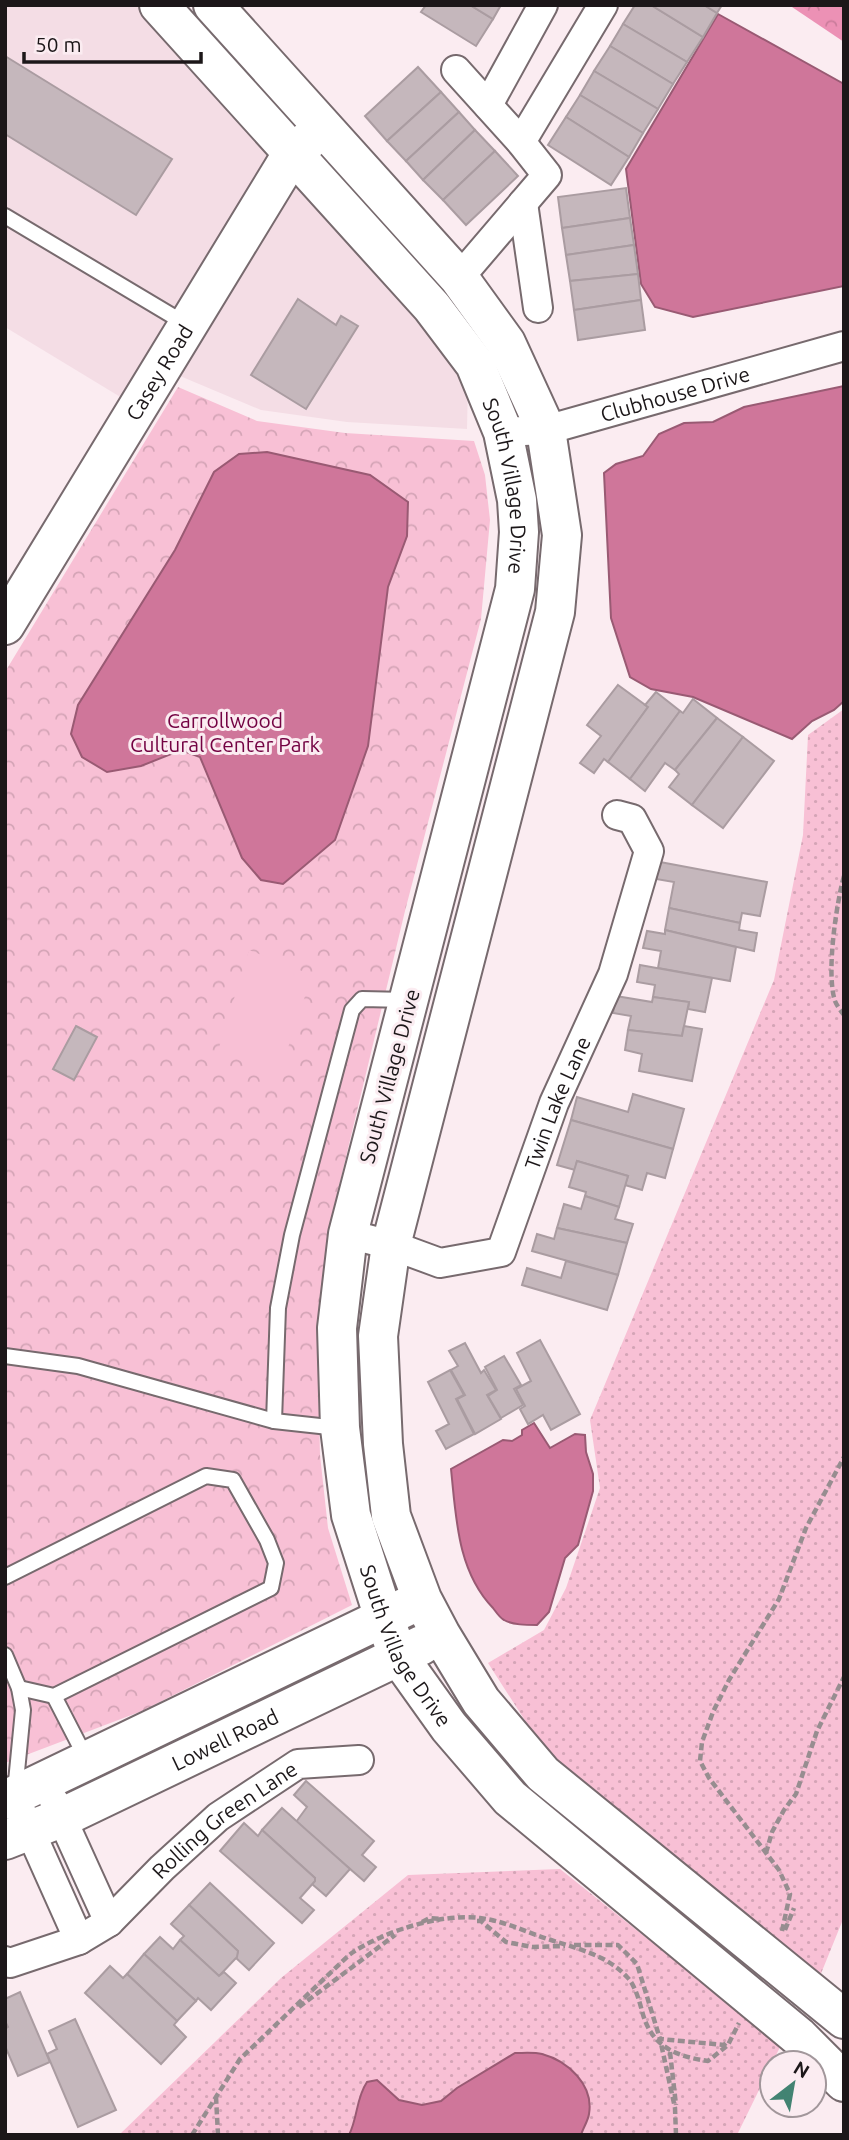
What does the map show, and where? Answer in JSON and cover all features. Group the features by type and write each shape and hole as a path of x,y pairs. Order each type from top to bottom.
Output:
{"street":[{"name":"South Village Drive","path":"159,5 432,307 475,364 503,432 517,500 519,521 515,589 348,1234 337,1328 340,1428 351,1515 384,1618 399,1657 449,1727 510,1798 799,2037 844,2082"},
{"name":"South Village Drive","path":"213,5 459,278 506,343 546,430 562,535 555,612 391,1245 377,1336 383,1444 391,1516 422,1599 441,1635 481,1701 543,1774 844,2020"},
{"path":"488,105 543,5"},
{"path":"521,142 603,5"},
{"path":"456,70 547,175 459,278"},
{"name":"Casey Road","path":"5,625 292,154 323,127"},
{"path":"523,203 538,308"},
{"name":"Clubhouse Drive","path":"503,432 546,430 844,346"},
{"name":"Twin Lake Lane","path":"348,1234 391,1245 440,1263 501,1252 554,1103 613,974 649,851 632,819 617,815"},
{"name":"Lowell Road","path":"27,1811 87,1761 422,1599"},
{"name":"Lowell Road","path":"27,1811 399,1657 441,1635"},
{"name":"Rolling Green Lane","path":"5,1961 10,1963 79,1940 109,1922 162,1868 218,1817 298,1764 359,1760"},
{"path":"27,1811 109,1922"},
{"path":"27,1811 79,1940"}],"lane":[{"path":"5,216 187,325"},
{"path":"274,1421 278,1308 312,1154 352,1010 362,999 408,1000"},
{"path":"5,1356 78,1366 274,1421 340,1428"},
{"path":"5,1577 206,1476 233,1480 267,1540 276,1563 271,1588 54,1696 19,1688"},
{"path":"5,1655 19,1688 23,1710 27,1811"},
{"path":"54,1696 87,1761"}],"path":[{"path":"844,876 839,895 833,961 835,1002 844,1016"},
{"path":"794,1908 780,1938 790,1894 779,1870 704,1769 700,1761 702,1742 729,1680 779,1598 806,1528 844,1457"},
{"path":"766,1854 772,1832 796,1794 817,1731 844,1677"},
{"path":"192,2135 240,2059 349,1955 368,1942 421,1924 461,1917 481,1918 606,1960 629,1978 652,2038 670,2051 690,2058 708,2061 728,2045 743,2020 724,2045 660,2039"},
{"path":"218,2135 215,2099 229,2073 271,2028 388,1938 430,1918 481,1921 506,1942 532,1947 618,1945 637,1964 660,2039 675,2108 676,2135"},
{"path":"670,2051 676,2098 676,2135"}],"shaded area":[{"path":"5,5 141,5 277,156 127,401 5,327"},
{"path":"718,14 844,84 844,286 693,317 655,307 641,284 626,169"},
{"path":"294,175 422,316 468,381 467,429 347,422 261,410 180,376 174,377"},
{"path":"844,386 844,701 834,710 812,721 792,739 693,697 651,689 630,677 611,618 604,473 616,464 643,456 659,434 684,423 713,422 744,407"},
{"path":"267,452 370,475 408,502 407,536 388,587 368,746 335,840 283,884 261,880 242,858 200,757 181,750 141,766 107,772 82,757 71,734 78,705 175,550 214,472 239,454"},
{"path":"534,1423 550,1448 575,1434 585,1435 586,1452 593,1474 593,1491 578,1545 565,1558 549,1612 537,1625 515,1624 503,1619 481,1593 472,1577 460,1542 451,1469 503,1440 512,1441 522,1435 522,1430"},
{"path":"515,2053 539,2053 552,2057 570,2068 577,2076 587,2093 589,2103 588,2117 581,2135 349,2135 367,2082 377,2080 399,2100 422,2105 441,2101 457,2088"}],"green space":[{"path":"789,5 844,5 844,42"},
{"name":"Carrollwood Cultural Center Park","path":"178,387 257,421 345,433 474,441 485,475 490,520 481,619 405,911 333,1211 317,1327 320,1455 328,1528 352,1605 142,1711 5,1763 5,672"},
{"path":"844,709 844,1917 820,1976 544,1750 488,1663 544,1630 566,1588 600,1488 590,1420 774,980 803,835 808,735"},
{"path":"249,950 312,975 279,1075 218,1051"},
{"path":"560,1869 781,2045 779,2049 758,2049 758,2092 737,2135 119,2135 281,1978 408,1875"}],"building":[{"path":"426,5 470,5 493,19 476,46 421,12"},
{"path":"470,5 501,5 493,19"},
{"path":"635,5 651,5 703,37 687,62 623,24"},
{"path":"651,5 704,5 717,13 703,37"},
{"path":"704,5 722,5 717,13"},
{"path":"623,24 687,62 673,84 610,46"},
{"path":"610,46 673,84 658,109 594,71"},
{"path":"5,56 172,159 136,215 5,134"},
{"path":"418,67 441,92 387,141 365,116"},
{"path":"594,71 658,109 643,133 580,95"},
{"path":"441,92 459,112 406,161 387,141"},
{"path":"580,95 643,133 629,157 566,117"},
{"path":"459,112 475,130 423,180 406,161"},
{"path":"566,117 629,157 611,185 548,145"},
{"path":"475,130 495,151 443,200 423,180"},
{"path":"495,151 518,176 466,225 443,200"},
{"path":"626,188 630,218 562,228 558,197"},
{"path":"630,218 634,245 566,255 562,228"},
{"path":"634,245 638,274 570,281 566,255"},
{"path":"638,274 641,300 574,310 570,281"},
{"path":"298,299 336,325 341,316 358,326 306,409 251,375"},
{"path":"641,300 645,330 578,340 574,310"},
{"path":"618,685 648,707 608,762 604,759 594,773 580,763 601,736 587,725"},
{"path":"656,692 680,711 630,779 608,762"},
{"path":"693,699 717,718 675,770 665,763 645,791 630,779 680,711 683,713"},
{"path":"717,718 743,737 692,805 669,787 679,774 675,770"},
{"path":"743,737 774,761 723,828 692,805"},
{"path":"660,862 767,882 760,916 742,913 740,923 669,908 674,882 656,879"},
{"path":"669,908 740,923 739,930 757,933 754,951 665,930"},
{"path":"665,930 736,947 730,981 658,968 661,951 643,948 647,931 665,934"},
{"path":"640,965 712,978 705,1012 688,1009 689,1002 653,997 655,985 637,982"},
{"path":"616,996 652,1002 653,997 689,1002 682,1036 628,1030 631,1016 613,1013"},
{"path":"76,1026 97,1037 74,1080 53,1069"},
{"path":"684,1026 702,1029 692,1081 639,1071 642,1054 625,1050 628,1030 682,1036"},
{"path":"633,1094 684,1109 673,1149 571,1120 577,1097 628,1112"},
{"path":"571,1120 673,1149 665,1178 647,1173 642,1190 625,1185 628,1176 577,1161 575,1170 557,1165"},
{"path":"577,1161 628,1176 619,1207 585,1196 586,1192 569,1187"},
{"path":"585,1196 619,1207 615,1219 633,1224 627,1243 557,1228 564,1204 581,1209"},
{"path":"557,1228 627,1243 618,1275 532,1251 537,1234 554,1239"},
{"path":"566,1261 618,1275 607,1310 522,1285 527,1268 561,1278"},
{"path":"540,1340 580,1414 551,1430 543,1415 528,1424 520,1409 525,1406 516,1389 531,1381 517,1353"},
{"path":"465,1343 481,1373 484,1370 496,1390 487,1395 501,1419 475,1434 457,1399 465,1395 451,1370 458,1366 449,1351"},
{"path":"504,1356 521,1385 514,1389 523,1405 501,1418 488,1396 497,1390 485,1367"},
{"path":"450,1370 464,1395 456,1399 474,1434 446,1449 436,1431 449,1424 428,1382"},
{"path":"306,1781 374,1841 362,1855 376,1867 364,1881 296,1822 307,1807 294,1795"},
{"path":"282,1808 350,1869 326,1896 312,1884 315,1878 262,1830"},
{"path":"244,1823 258,1836 262,1830 315,1878 300,1898 314,1910 302,1923 220,1851"},
{"path":"210,1883 274,1943 249,1970 236,1958 238,1951 189,1905"},
{"path":"189,1905 238,1951 237,1957 219,1976 180,1940 184,1936 171,1924"},
{"path":"160,1937 173,1949 180,1940 219,1976 224,1972 236,1983 211,2010 198,1998 196,2001 144,1954"},
{"path":"144,1954 196,2001 177,2021 127,1974"},
{"path":"110,1966 123,1978 127,1974 177,2021 174,2025 186,2037 161,2064 85,1993"},
{"path":"20,1992 50,2062 18,2076 5,2046 5,2029 8,2027 5,2021 5,1999"},
{"path":"75,2019 116,2110 78,2127 47,2054 57,2049 49,2031"}]}
